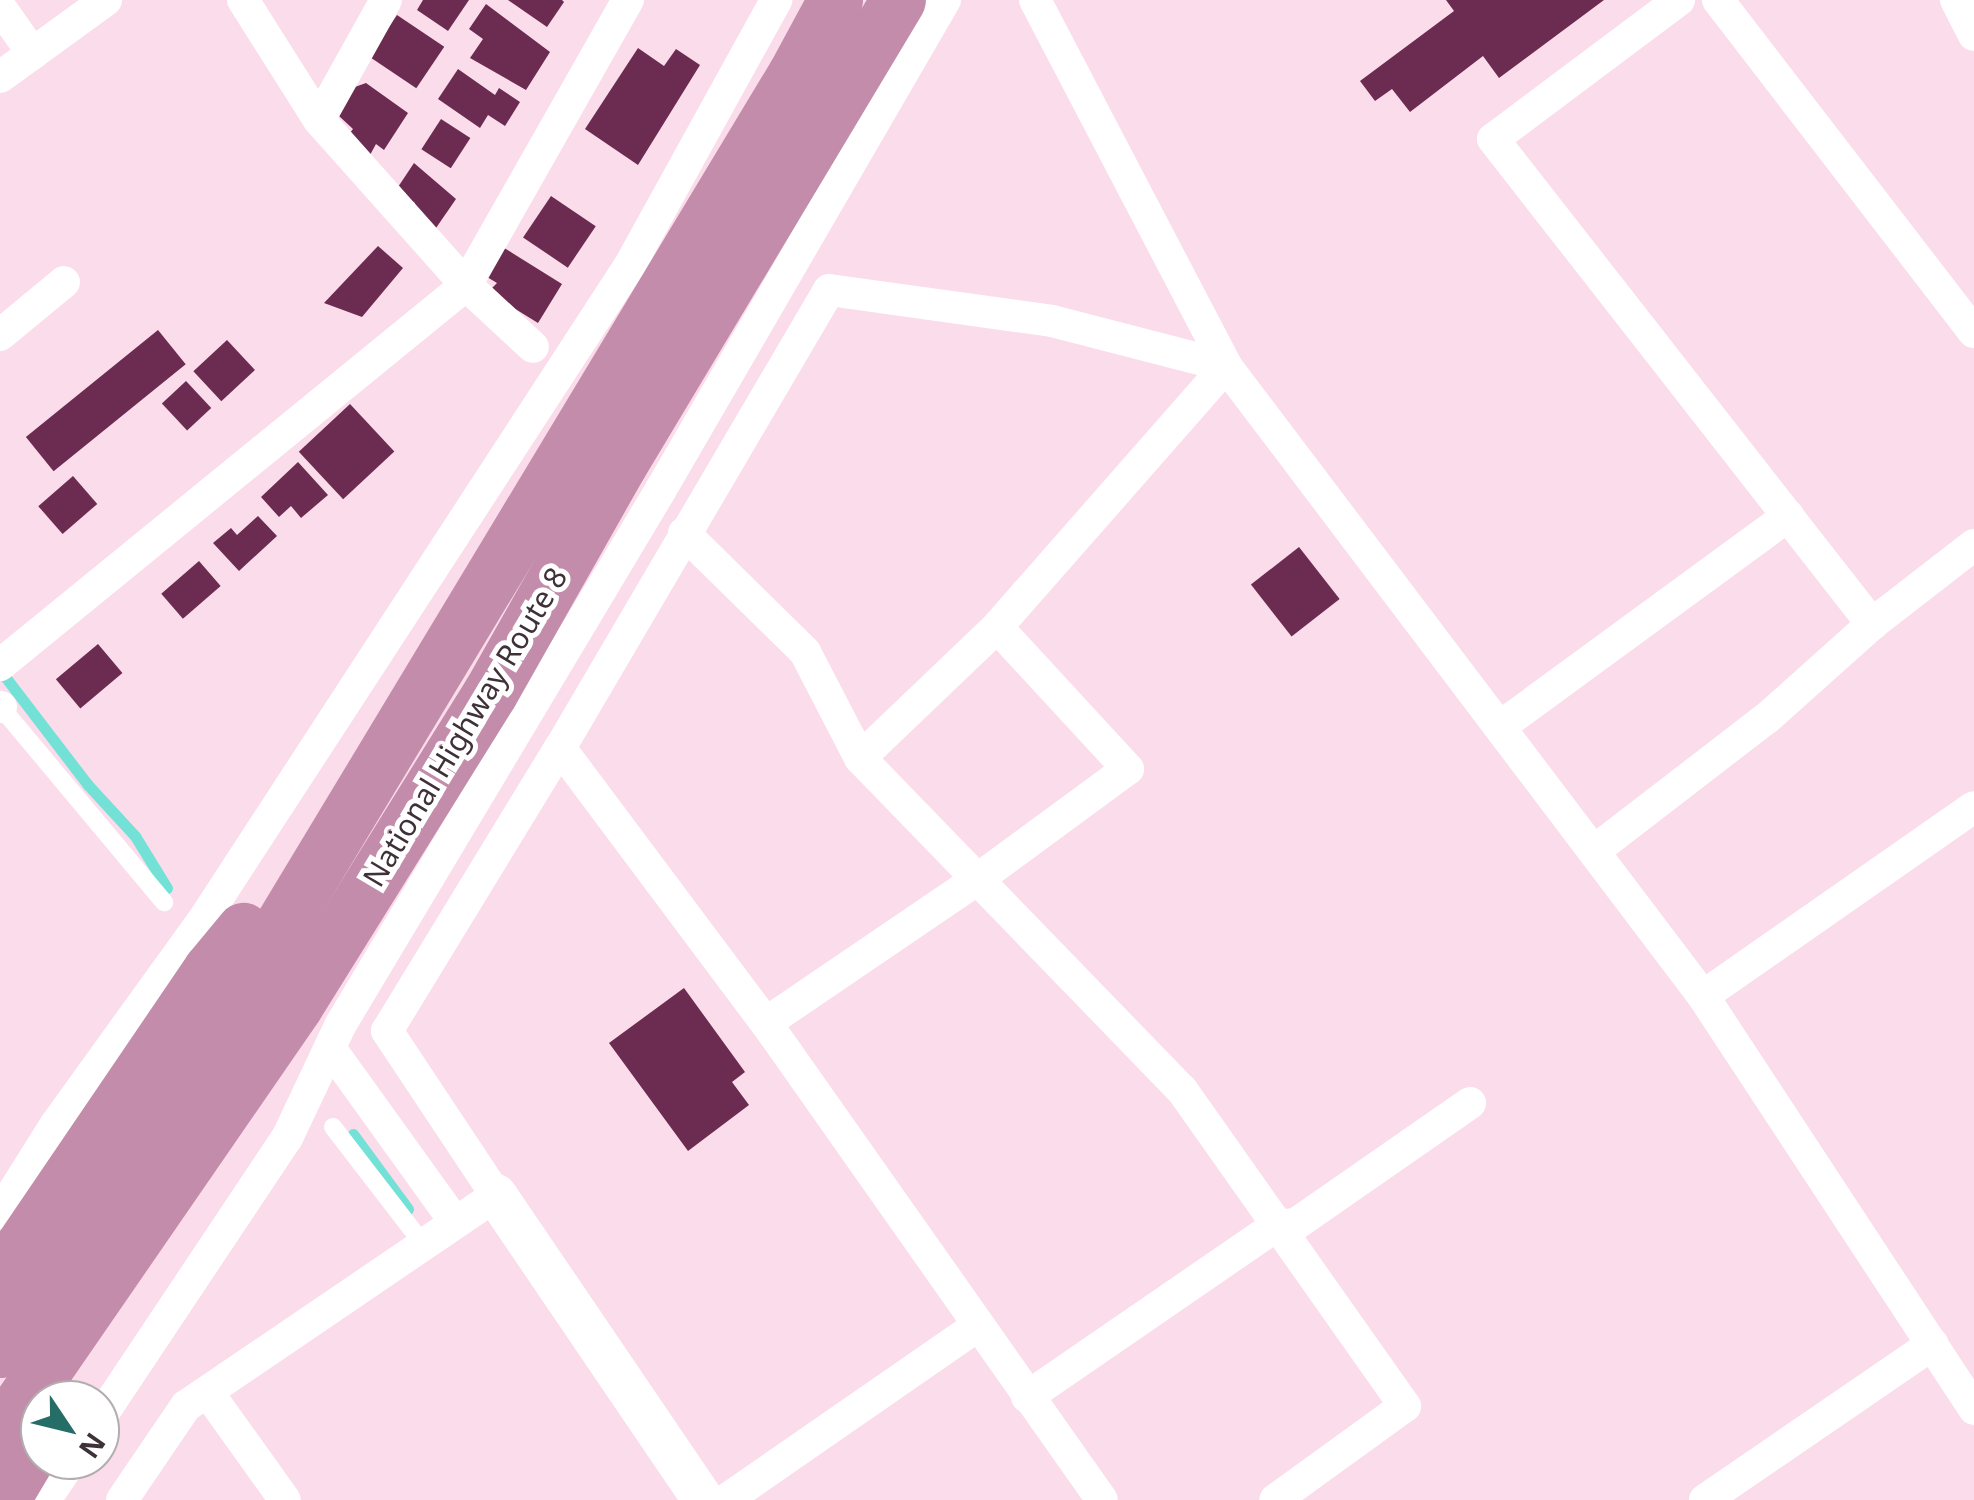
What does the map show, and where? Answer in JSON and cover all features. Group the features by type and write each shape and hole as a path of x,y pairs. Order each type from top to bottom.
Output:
{"highway":[{"name":"National Highway Route 8","path":"0,1434 295,1006 490,693 619,464 819,86 835,0"},
{"name":"National Highway Route 8","path":"0,1350 121,1182 432,680 819,86 898,0"},
{"path":"0,1278 210,970 302,857 432,680"},
{"path":"73,1380 295,1006"},
{"path":"2,1500 20,1470"}],"street":[{"path":"0,77 106,0"},
{"path":"243,0 319,120 466,285 533,347"},
{"path":"319,120 386,0"},
{"path":"5,661 466,285 628,0"},
{"path":"0,1214 56,1124 204,919 630,265 776,0"},
{"path":"120,1388 287,1138 330,1048 945,0"},
{"path":"1035,0 1226,366 1703,996 1974,1409"},
{"path":"1679,0 1493,138 1872,624"},
{"path":"1718,0 1974,332"},
{"path":"1956,0 1974,35"},
{"path":"0,7 33,54"},
{"path":"0,334 64,282"},
{"path":"703,1500 386,1030 560,748 829,290 1052,321 1226,366"},
{"path":"860,758 997,626 1226,366"},
{"path":"1501,726 1788,516"},
{"path":"684,534 806,652 860,758 1182,1090 1404,1406 1275,1500"},
{"path":"1594,851 1768,718 1872,624 1974,545"},
{"path":"766,1023 978,879 1128,769 997,626"},
{"path":"560,748 766,1023 976,1327 1102,1500"},
{"path":"1703,996 1974,807"},
{"path":"330,1048 456,1222"},
{"path":"1026,1397 1276,1226 1296,1224 1470,1103"},
{"path":"122,1500 186,1406 209,1394 496,1195"},
{"path":"726,1500 976,1327"},
{"path":"1705,1500 1933,1344"},
{"path":"209,1394 285,1500"}],"lane":[{"path":"0,707 164,902"},
{"path":"333,1127 423,1244"}],"building":[{"path":"423,0 469,0 448,31 417,10"},
{"path":"508,0 562,0 564,2 547,27"},
{"path":"1446,0 1604,0 1499,78 1483,56 1410,112 1392,89 1375,101 1360,81 1454,11"},
{"path":"486,4 550,52 526,90 470,58 483,39 469,29"},
{"path":"397,15 444,47 416,88 369,56"},
{"path":"638,48 664,66 676,49 700,65 638,165 585,129"},
{"path":"458,69 495,95 499,88 520,102 505,126 488,115 480,128 438,99"},
{"path":"366,83 408,113 384,150 376,144 370,155 346,138 353,129 339,116 338,93"},
{"path":"441,119 470,138 451,168 421,149"},
{"path":"414,163 456,199 436,228 409,211 415,203 396,190"},
{"path":"551,196 596,226 568,268 523,237"},
{"path":"378,246 403,268 362,317 324,303"},
{"path":"501,246 562,284 538,323 488,292 497,283 482,274"},
{"path":"158,330 186,364 54,471 26,437"},
{"path":"227,340 255,370 221,401 193,371"},
{"path":"186,381 211,408 187,431 162,404"},
{"path":"350,404 394,452 343,499 299,452"},
{"path":"298,462 328,495 301,518 291,506 279,517 261,497"},
{"path":"73,476 97,504 63,534 38,506"},
{"path":"258,516 277,536 239,571 213,543 231,528 237,535"},
{"path":"1299,547 1340,599 1292,637 1251,585"},
{"path":"199,561 221,586 183,619 161,594"},
{"path":"98,644 122,673 80,708 56,679"},
{"path":"684,988 745,1072 732,1082 749,1105 688,1151 609,1043"}],"waterway":[{"path":"0,670 88,785 135,836 167,888"},
{"path":"353,1134 408,1209"}]}
